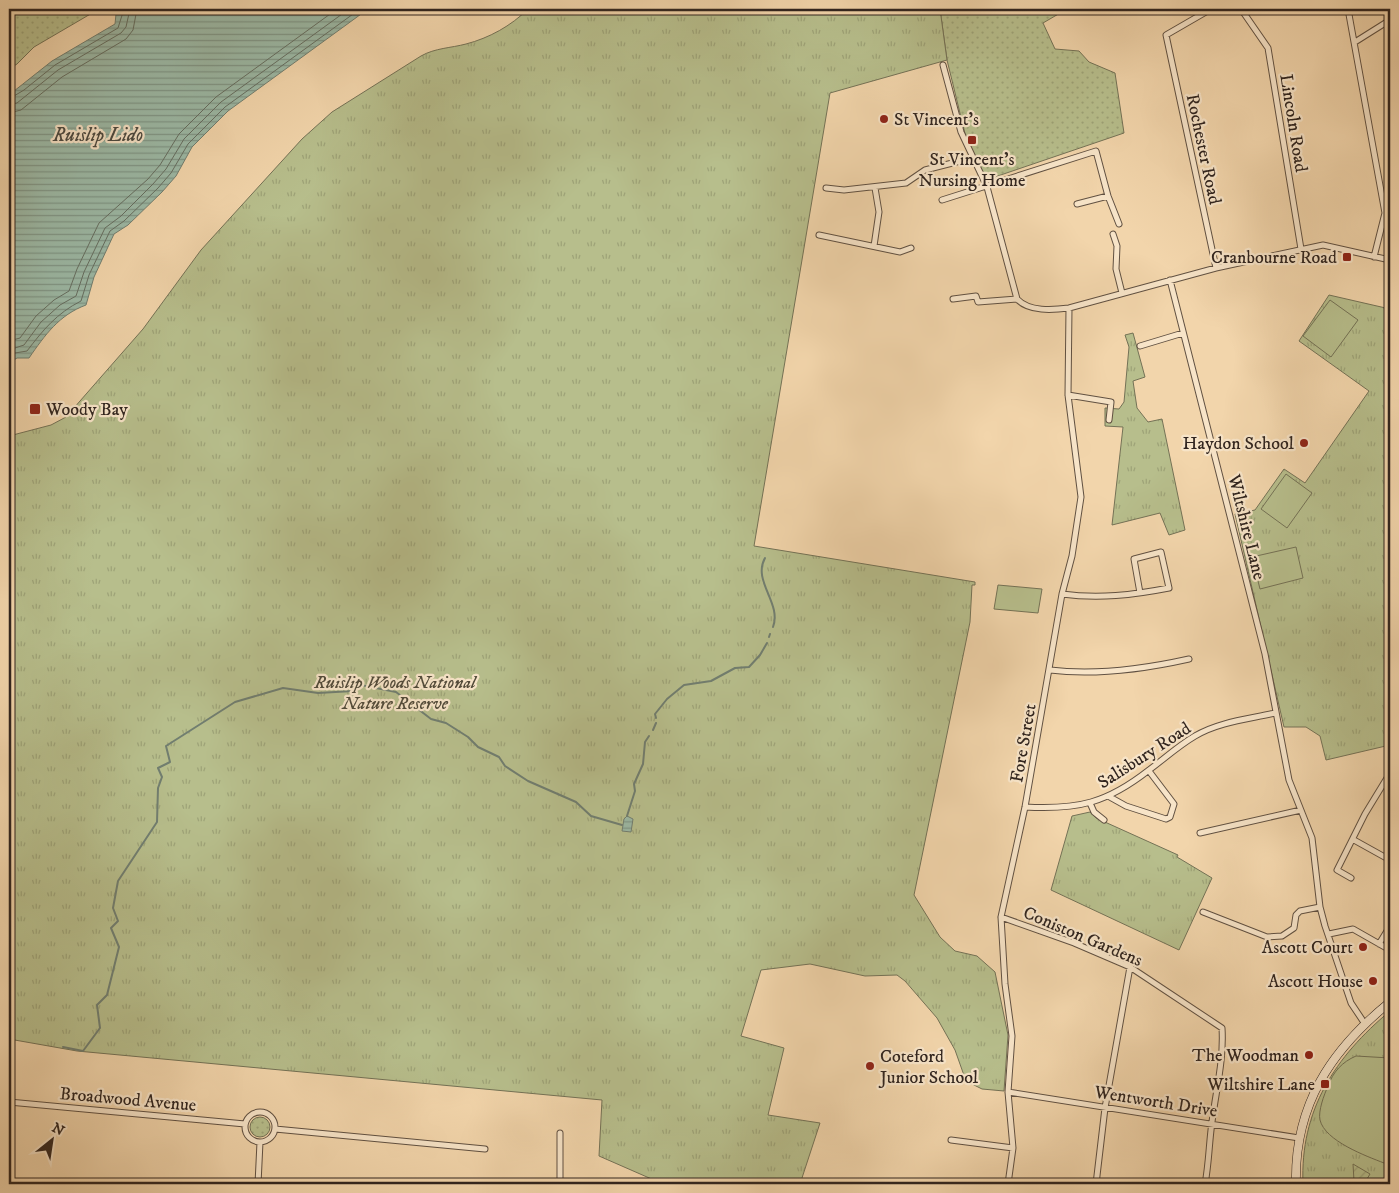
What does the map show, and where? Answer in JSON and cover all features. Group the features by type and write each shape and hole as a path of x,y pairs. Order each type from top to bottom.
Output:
{"main road":[{"path":"1296,1184 1299,1138 1311,1099 1322,1076 1339,1050 1390,1002"}],"street":[{"name":"Rochester Road","path":"1211,9 1166,35 1216,268"},
{"name":"Lincoln Road","path":"1241,9 1268,48 1301,249"},
{"path":"1348,9 1385,212 1374,257"},
{"path":"1355,42 1390,20"},
{"path":"943,65 961,132 986,188 1017,299"},
{"path":"942,200 986,188 1096,151 1108,196 1119,224"},
{"path":"826,188 844,190 906,184 925,170 972,158"},
{"path":"874,246 879,212 875,188"},
{"path":"1078,204 1108,196"},
{"path":"1112,234 1117,246 1116,269 1122,293"},
{"path":"819,235 900,252 911,248"},
{"path":"953,299 976,296 978,302 1017,299 1030,308 1056,310 1216,268 1323,245 1390,260"},
{"name":"Wiltshire Lane","path":"1170,280 1264,654 1289,780 1312,838 1320,907 1351,1003 1365,1024"},
{"name":"Fore Street","path":"1008,1184 1013,1148 1008,1092 1012,1036 1005,984 1001,917 1025,807 1062,594 1072,556 1081,497 1068,395 1069,308"},
{"path":"1140,346 1183,334"},
{"path":"1068,395 1111,402 1109,420"},
{"path":"1062,594 1117,597 1140,594 1169,588 1161,552 1134,559 1140,594"},
{"path":"1050,670 1071,673 1139,669 1189,659"},
{"name":"Salisbury Road","path":"1025,807 1056,808 1090,804 1108,796 1149,771 1196,735 1233,722 1275,714"},
{"path":"1108,796 1126,806 1166,819 1170,817 1174,804 1149,771"},
{"path":"1351,878 1337,870 1354,840 1365,814 1390,773"},
{"path":"1090,804 1094,812 1104,820"},
{"path":"1200,834 1301,810"},
{"path":"1354,840 1390,860"},
{"path":"1203,912 1267,937 1282,936 1294,928 1296,915 1300,911 1320,907"},
{"name":"Coniston Gardens","path":"1001,917 1074,943 1130,967 1222,1028 1223,1050 1212,1124"},
{"path":"1379,944 1390,926"},
{"path":"1329,934 1353,929 1390,950"},
{"path":"1096,1184 1105,1108 1130,967"},
{"name":"Wentworth Drive","path":"1008,1092 1299,1138"},
{"name":"Broadwood Avenue","path":"9,1102 245,1124"},
{"path":"262,1112 272,1117 275,1129 270,1139 260,1142 246,1134 245,1124 252,1114 262,1112"},
{"path":"1205,1184 1209,1165 1212,1124"},
{"path":"275,1129 486,1149"},
{"path":"560,1133 560,1184"},
{"path":"951,1140 1013,1148"},
{"path":"258,1184 260,1142"}],"green space":[{"path":"13,9 99,9 34,47 17,64 9,69 9,31"},
{"name":"Ruislip Woods National Nature Reserve","path":"528,9 940,9 947,60 830,93 754,546 975,582 975,585 972,585 970,622 914,895 940,937 955,951 977,956 995,972 1008,1035 1004,1091 982,1089 966,1081 955,1050 937,1018 905,981 897,975 865,976 810,964 761,970 741,1036 784,1048 768,1115 820,1123 800,1184 663,1184 599,1156 602,1100 77,1051 9,1039 9,436 51,425 66,417 143,329 201,250 302,139 332,112 426,53 475,41 491,35 507,26"},
{"path":"940,9 1067,9 1043,23 1055,49 1079,51 1089,62 1115,73 1124,133 986,180 970,154 947,60"},
{"name":"Haydon School","path":"1329,295 1390,309 1390,745 1326,760 1320,736 1306,727 1284,727 1235,514 1255,510 1284,469 1305,483 1369,391 1299,341"},
{"path":"1330,300 1358,320 1331,357 1303,336"},
{"path":"1133,333 1145,377 1133,381 1137,408 1148,422 1162,419 1185,530 1169,535 1160,513 1112,525 1123,427 1105,426 1105,408 1119,409 1124,402 1129,347 1125,335"},
{"path":"1286,474 1312,493 1287,528 1261,509"},
{"path":"1296,547 1303,578 1260,589 1252,557"},
{"path":"998,585 1042,589 1038,613 994,609"},
{"path":"1090,812 1096,818 1178,855 1177,857 1212,878 1179,950 1051,890 1072,816"},
{"path":"1390,1011 1390,1184 1303,1184 1304,1157 1308,1132 1315,1109 1325,1087 1353,1047"},
{"path":"1356,1056 1390,1058 1390,1162 1384,1163 1347,1147 1323,1128 1320,1120 1322,1103 1333,1076 1342,1064"},
{"path":"256,1117 264,1117 270,1123 270,1131 264,1137 256,1137 250,1131 250,1123"},
{"path":"1353,1164 1370,1174 1364,1184 1362,1180 1354,1181"}],"water":[{"name":"Ruislip Lido","path":"120,9 368,9 228,111 192,147 176,176 162,192 128,225 114,234 94,277 86,305 76,309 60,320 29,358 17,358 9,363 9,95 52,61 115,24 116,14"},
{"path":"627,816 633,819 631,832 622,831 624,819"}],"waterway":[{"path":"765,558 762,575 774,609 773,627"},
{"path":"656,718 655,714 667,699 684,685 711,681 735,668 749,667 760,655 767,643"},
{"path":"63,1047 83,1051 100,1028 97,1005 107,995 119,947 111,928 118,921 113,908 118,881 157,822 158,788 162,777 158,768 170,762 166,746 235,702 283,688 318,693 353,691 356,684 396,692 431,719 446,723 468,737 478,747 499,757 505,766 528,781 576,802 591,816 622,825"},
{"path":"653,730 656,723"},
{"path":"627,816 635,791 634,784 643,764 645,742 649,736"}],"place":[{"name":"St Vincent's","path":"884,119"},
{"name":"St Vincent's Nursing Home","path":"972,140"},
{"name":"Cranbourne Road","path":"1347,257"},
{"name":"Woody Bay","path":"35,409"},
{"name":"Haydon School","path":"1304,443"},
{"name":"Ascott Court","path":"1363,947"},
{"name":"Ascott House","path":"1373,981"},
{"name":"The Woodman","path":"1309,1055"},
{"name":"Coteford Junior School","path":"870,1066"},
{"name":"Wiltshire Lane","path":"1325,1084"}]}
